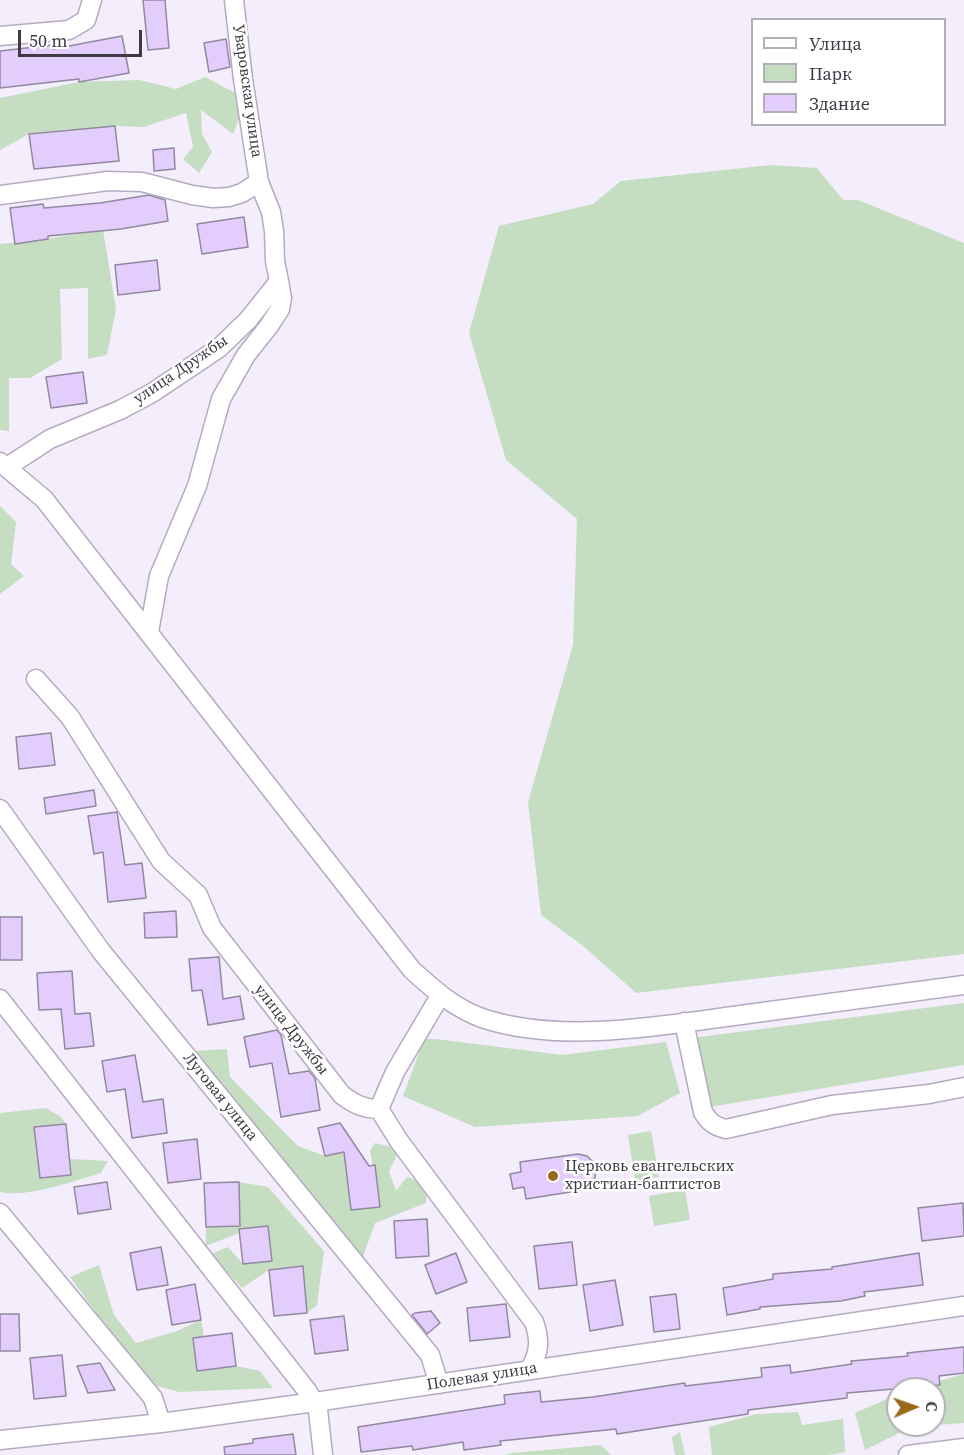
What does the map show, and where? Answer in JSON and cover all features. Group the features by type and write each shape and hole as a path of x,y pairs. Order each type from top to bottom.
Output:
{"street":[{"path":"0,36 69,30 86,20 92,0"},
{"name":"Уваровская улица","path":"234,0 243,79 259,182"},
{"path":"0,195 108,182 142,182 213,198 242,193 259,182 271,212 275,261 282,298 280,309 246,355 221,399 197,486 159,576 149,632"},
{"name":"улица Дружбы","path":"3,465 50,439 120,410 152,393 219,348 248,320 279,281"},
{"path":"3,465 44,499 412,970 440,996 482,1018 523,1027 568,1032 613,1030 684,1022 964,985"},
{"name":"улица Дружбы","path":"36,679 70,717 161,861 198,895 212,928 342,1095 354,1105 379,1109"},
{"name":"Луговая улица","path":"0,809 101,951 430,1355 440,1384"},
{"path":"440,996 395,1072 379,1109 399,1141 534,1322 539,1336 536,1358 530,1369"},
{"path":"0,999 315,1402 320,1420 323,1455"},
{"path":"684,1022 703,1112 715,1126 726,1129 832,1105 929,1094 964,1087"},
{"path":"0,1213 153,1398 161,1423"},
{"name":"Полевая улица","path":"0,1440 161,1423 315,1402 964,1306"},
{"path":"908,1455 964,1448"}],"green space":[{"path":"205,77 237,94 242,112 233,134 201,110 202,134 212,152 199,173 183,159 193,147 186,113 144,127 115,126 69,138 68,129 29,134 0,150 0,98 79,82 139,80 176,89"},
{"path":"771,165 817,168 843,200 858,200 964,243 964,954 636,993 582,945 541,915 528,802 573,645 577,519 506,460 469,333 499,226 593,204 621,181"},
{"path":"103,230 116,309 107,355 88,359 88,288 60,289 62,359 30,378 9,378 9,431 0,430 0,244"},
{"path":"0,506 16,522 11,564 24,576 0,594"},
{"path":"964,1003 964,1065 709,1107 690,1049 699,1037"},
{"path":"424,1039 562,1055 666,1042 680,1093 638,1116 475,1127 403,1096"},
{"path":"227,1049 230,1077 298,1146 325,1156 357,1149 358,1159 346,1169 351,1210 380,1207 370,1150 375,1143 400,1149 389,1171 396,1191 407,1177 427,1184 426,1203 375,1223 359,1268 194,1051"},
{"path":"46,1108 61,1117 66,1124 34,1127 40,1178 71,1175 70,1159 108,1161 101,1173 64,1184 23,1193 0,1192 0,1113"},
{"path":"651,1131 659,1177 635,1180 628,1135"},
{"path":"239,1182 268,1187 324,1251 317,1305 307,1313 302,1266 269,1270 242,1288 211,1254 228,1247 243,1264 271,1261 268,1226 252,1228 206,1246 206,1227 240,1226"},
{"path":"685,1190 690,1220 654,1226 649,1196"},
{"path":"99,1265 114,1315 136,1343 177,1331 201,1320 204,1337 193,1339 197,1371 236,1366 260,1371 273,1388 179,1392 153,1385 121,1347 70,1277"},
{"path":"964,1374 964,1423 946,1424 946,1379"},
{"path":"886,1399 886,1437 891,1437 865,1450 855,1413"},
{"path":"798,1412 802,1425 843,1419 845,1452 829,1455 712,1455 709,1427 756,1414"},
{"path":"680,1432 685,1455 675,1455 672,1437"},
{"path":"601,1445 611,1455 504,1455 512,1453"}],"building":[{"path":"143,0 165,0 169,48 148,50"},
{"path":"122,36 129,73 79,82 79,79 0,88 0,51 52,45 53,49"},
{"path":"226,39 230,67 209,72 204,43"},
{"path":"115,126 119,161 34,169 29,134"},
{"path":"174,148 175,169 154,171 153,150"},
{"path":"149,195 165,200 168,221 121,229 48,236 48,239 15,244 10,208 43,204 44,208 100,203"},
{"path":"244,217 248,247 202,254 197,224"},
{"path":"157,260 160,290 118,295 115,265"},
{"path":"83,372 87,403 51,408 46,377"},
{"path":"51,733 55,765 19,769 16,737"},
{"path":"94,790 96,806 46,814 44,798"},
{"path":"117,812 125,865 142,863 146,898 108,902 103,852 94,854 88,816"},
{"path":"176,911 177,937 145,938 144,913"},
{"path":"0,917 22,917 22,960 0,960"},
{"path":"219,957 223,999 240,996 244,1019 208,1025 202,990 192,991 189,959"},
{"path":"72,971 75,1014 90,1013 94,1046 65,1049 61,1009 39,1010 37,973"},
{"path":"277,1030 281,1035 289,1074 309,1071 315,1078 320,1110 281,1117 272,1063 250,1067 244,1037"},
{"path":"135,1055 143,1102 163,1099 167,1133 132,1138 125,1089 107,1092 102,1061"},
{"path":"340,1123 369,1166 375,1165 380,1207 351,1210 344,1152 325,1156 318,1128"},
{"path":"66,1124 71,1175 40,1178 34,1127"},
{"path":"197,1139 201,1179 168,1183 163,1143"},
{"name":"Церковь евангельских христиан-баптистов","path":"578,1154 587,1156 596,1169 595,1178 583,1190 526,1199 524,1187 513,1189 510,1174 521,1172 520,1162"},
{"path":"107,1182 111,1209 78,1214 74,1187"},
{"path":"239,1182 240,1226 206,1227 204,1183"},
{"path":"963,1203 964,1236 922,1241 918,1208"},
{"path":"427,1219 429,1256 396,1258 394,1221"},
{"path":"268,1226 272,1261 243,1264 239,1229"},
{"path":"572,1242 577,1285 539,1289 534,1246"},
{"path":"161,1247 168,1285 137,1290 130,1253"},
{"path":"456,1253 467,1282 436,1294 425,1265"},
{"path":"919,1253 923,1285 864,1292 865,1296 841,1301 760,1307 760,1309 727,1315 723,1288 773,1279 773,1274 832,1269 832,1267"},
{"path":"303,1266 307,1313 274,1316 269,1270"},
{"path":"615,1280 623,1325 590,1331 583,1285"},
{"path":"195,1284 201,1320 172,1325 166,1290"},
{"path":"676,1294 680,1329 654,1332 650,1297"},
{"path":"506,1304 510,1337 470,1341 467,1308"},
{"path":"431,1311 440,1323 427,1334 412,1315"},
{"path":"0,1314 19,1314 20,1351 0,1351"},
{"path":"344,1316 348,1350 315,1354 310,1320"},
{"path":"232,1333 236,1366 197,1371 193,1338"},
{"path":"964,1347 964,1373 939,1377 886,1377 886,1390 847,1393 847,1398 748,1410 748,1414 617,1434 616,1429 500,1441 501,1445 464,1450 463,1442 413,1450 412,1446 361,1452 358,1427 505,1404 504,1395 540,1391 541,1402 593,1397 685,1383 685,1386 762,1377 761,1368 790,1365 791,1373 852,1364 851,1361 908,1356 907,1353"},
{"path":"62,1355 66,1396 34,1399 30,1358"},
{"path":"100,1363 115,1390 88,1393 77,1366"},
{"path":"293,1434 296,1455 225,1455 224,1447 253,1443 253,1439"}],"place":[{"name":"Церковь евангельских христиан-баптистов","path":"553,1176"}]}
